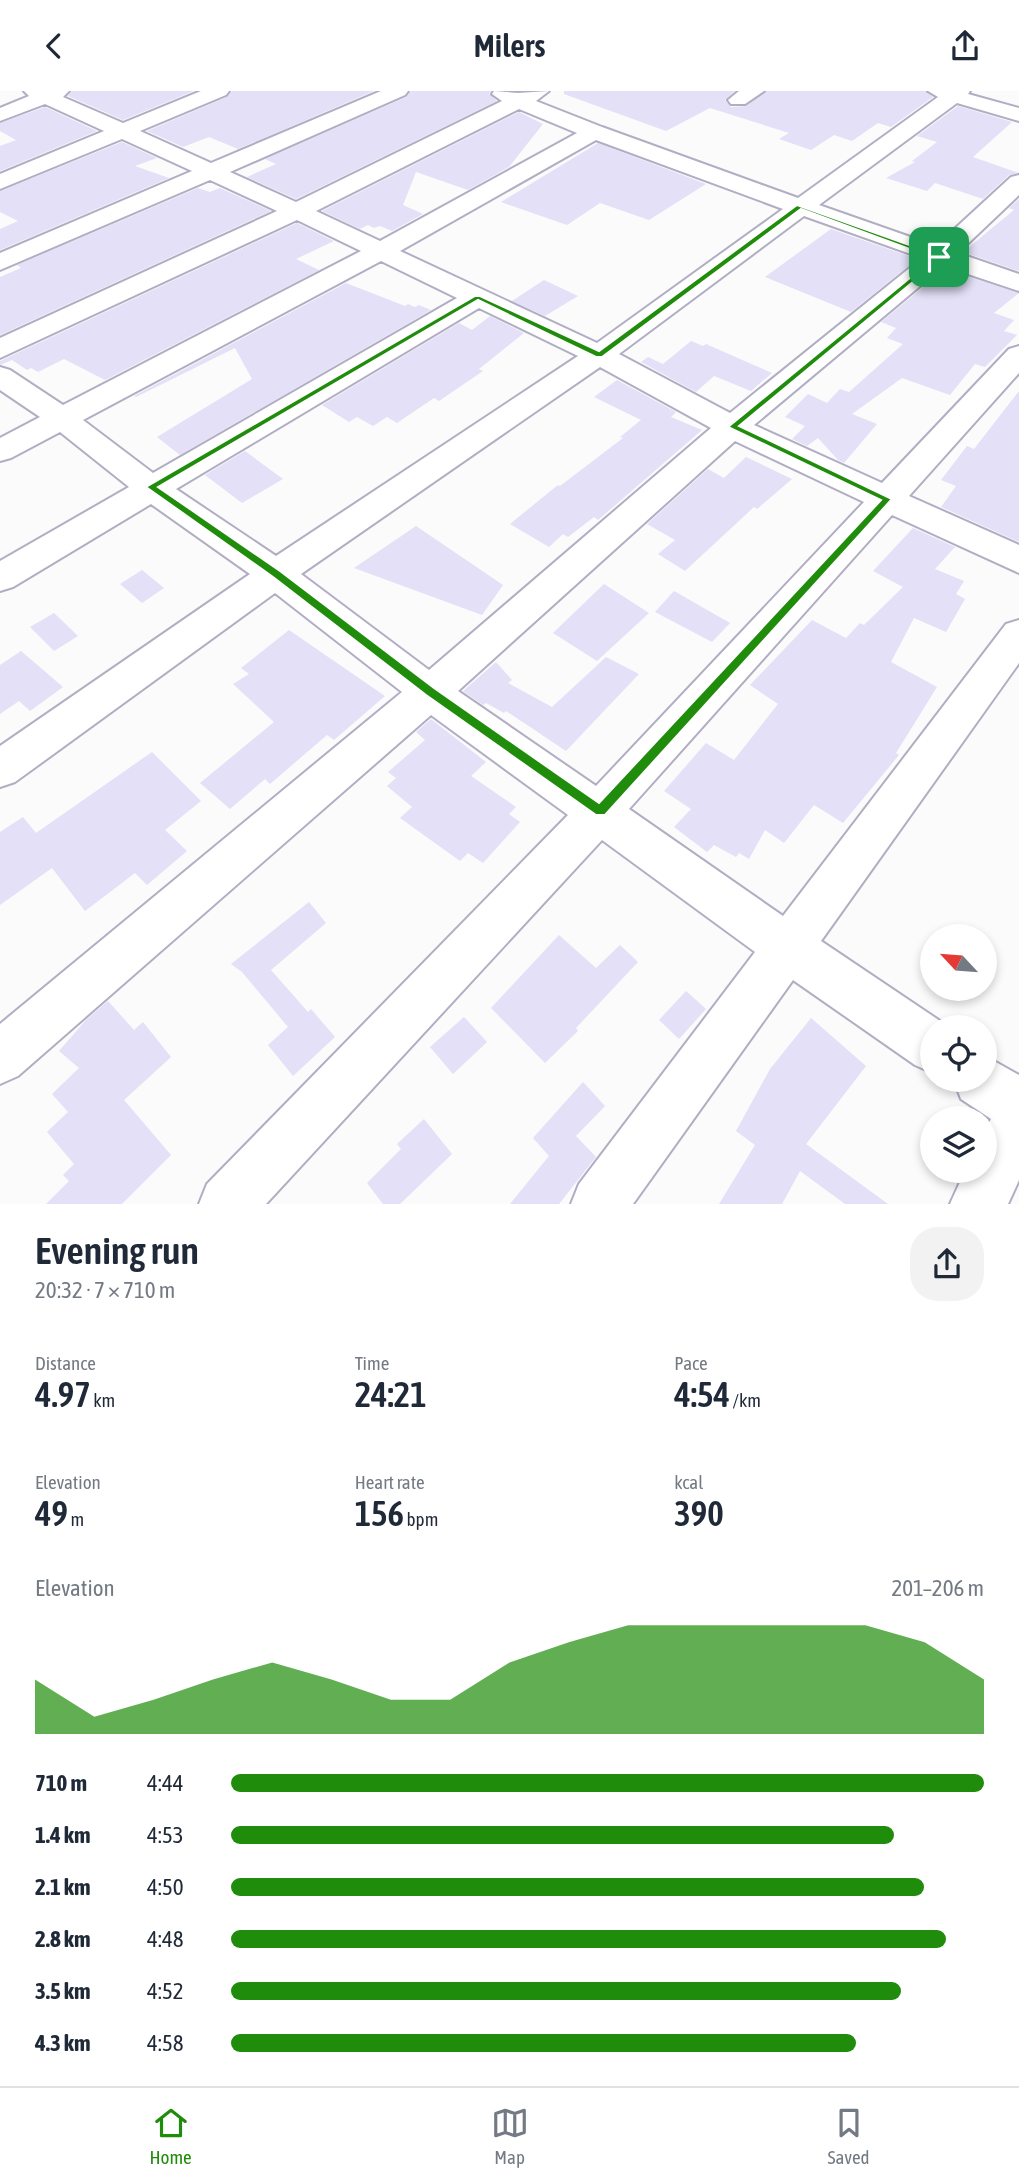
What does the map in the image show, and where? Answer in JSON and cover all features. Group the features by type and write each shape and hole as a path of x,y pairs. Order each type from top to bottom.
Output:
{"street":[{"path":"0,182 219,91"},
{"path":"0,262 398,91"},
{"path":"494,91 594,132 939,257 1019,283"},
{"path":"0,349 113,298 539,91"},
{"path":"0,115 46,93 120,131 295,210 599,355 732,427 1019,560"},
{"path":"0,769 276,574 599,355 950,93 1019,115"},
{"path":"0,451 381,251 594,132"},
{"path":"0,1058 430,692 732,427 939,257 1019,182"},
{"path":"0,578 150,487 478,297"},
{"path":"227,1204 600,811 1019,355"},
{"path":"0,376 61,418 150,487 276,574 430,692 920,1038"},
{"path":"599,1204 1019,634"},
{"path":"997,1092 1019,1107"},
{"path":"978,1204 1019,1120"}],"building":[{"path":"72,91 194,91 123,120 68,96"},
{"path":"232,91 374,91 238,149 209,137 183,147 147,131 227,97"},
{"path":"411,91 491,91 489,94 497,101 296,199 247,177 276,164 265,159 406,97"},
{"path":"564,91 735,91 725,100 731,107 746,106 766,91 926,91 933,97 891,127 878,123 852,141 834,135 811,150 779,139 789,133 710,108 666,131 564,94"},
{"path":"958,106 1012,122 973,157 1019,173 1009,175 983,199 935,183 927,191 886,178 915,162 912,161 937,142 917,136"},
{"path":"45,107 97,131 0,171 0,146 16,140 0,131 0,123"},
{"path":"519,112 543,124 509,167 468,190 416,172 403,205 423,214 392,231 368,225 360,229 322,211"},
{"path":"122,142 157,158 135,166 169,178 0,250 0,229 18,221 0,212 0,191"},
{"path":"598,143 706,184 649,220 600,203 567,225 501,202"},
{"path":"198,188 210,192 220,188 271,211 0,335 0,277 21,268 17,265"},
{"path":"1019,199 1019,271 963,252 1014,210 1009,208"},
{"path":"297,223 334,241 296,259 319,270 105,380 64,359 38,372 31,368 27,370 12,360 0,365 0,361"},
{"path":"831,229 917,259 851,312 765,277"},
{"path":"945,269 1019,293 994,313 1014,320 1004,331 1017,335 985,367 975,364 950,395 902,378 852,414 877,424 844,463 818,438 807,446 792,439 805,426 785,417 808,394 827,403 840,389 849,392 903,344 887,338 896,328 881,322"},
{"path":"544,280 578,296 545,316 512,301"},
{"path":"346,283 405,306 419,305 431,310 180,455 157,437 252,379 235,348 134,396"},
{"path":"490,316 524,333 479,369 483,371 439,401 434,398 397,423 387,417 373,426 357,417 349,422 322,405 459,323 472,330"},
{"path":"691,341 703,346 706,344 772,373 751,391 714,376 696,392 641,362 648,357 663,364"},
{"path":"617,380 676,412 671,417 702,430 598,520 594,517 568,537 563,534 549,547 510,524 623,438 620,437 641,420 594,397"},
{"path":"1019,391 1019,542 941,507 956,486 941,480 967,446 974,449"},
{"path":"245,451 283,479 242,503 205,475"},
{"path":"746,457 792,479 757,509 754,507 685,571 658,554 675,540 647,524 708,469 724,478"},
{"path":"416,526 503,585 482,615 354,568"},
{"path":"913,528 955,547 935,569 964,581 956,594 965,599 946,632 914,618 891,662 937,687 896,753 899,755 843,823 814,805 784,843 765,830 749,859 739,853 736,857 714,845 707,852 674,827 691,809 664,791 706,743 734,760 778,704 750,685 812,620 846,638 860,623 864,625 903,587 873,571"},
{"path":"142,570 164,588 142,603 120,584"},
{"path":"604,584 649,613 597,661 553,633"},
{"path":"674,591 730,623 712,642 655,612"},
{"path":"54,613 78,636 54,651 30,627"},
{"path":"289,630 385,696 334,740 327,735 270,784 265,779 230,809 200,783 274,722 233,684 249,674 241,668"},
{"path":"21,651 63,687 30,711 19,701 0,714 0,665"},
{"path":"606,657 639,674 566,751 506,711 504,713 486,703 483,705 463,691 496,662 512,680 508,683 552,707"},
{"path":"431,719 486,762 471,776 516,807 509,814 520,822 483,863 468,853 460,861 400,818 412,807 387,786 396,778 388,772 425,740 416,732"},
{"path":"152,752 201,801 165,830 187,851 147,885 135,873 85,911 52,868 0,905 0,832 23,817 36,833"},
{"path":"309,902 326,923 271,970 308,1012 311,1009 335,1037 293,1076 268,1045 288,1027 242,972 231,964"},
{"path":"559,935 596,968 620,945 638,962 576,1028 578,1031 545,1063 491,1008"},
{"path":"686,991 706,1009 679,1039 659,1020"},
{"path":"108,1001 134,1030 143,1022 171,1057 124,1100 171,1155 122,1204 46,1204 69,1181 63,1175 74,1164 47,1132 68,1112 52,1094 79,1068 59,1051 86,1020"},
{"path":"464,1017 487,1042 453,1074 430,1047"},
{"path":"811,1018 866,1066 806,1144 888,1204 845,1204 800,1171 782,1204 719,1204 755,1145 736,1131 770,1069"},
{"path":"583,1082 605,1106 576,1136 596,1157 559,1204 510,1204 549,1156 533,1138"},
{"path":"424,1119 452,1154 400,1204 383,1204 367,1183 401,1149 397,1144"}],"route":[{"path":"800,207 939,257 732,427 887,499 600,811 430,692 276,574 150,487 478,297 599,355 800,207"}]}
